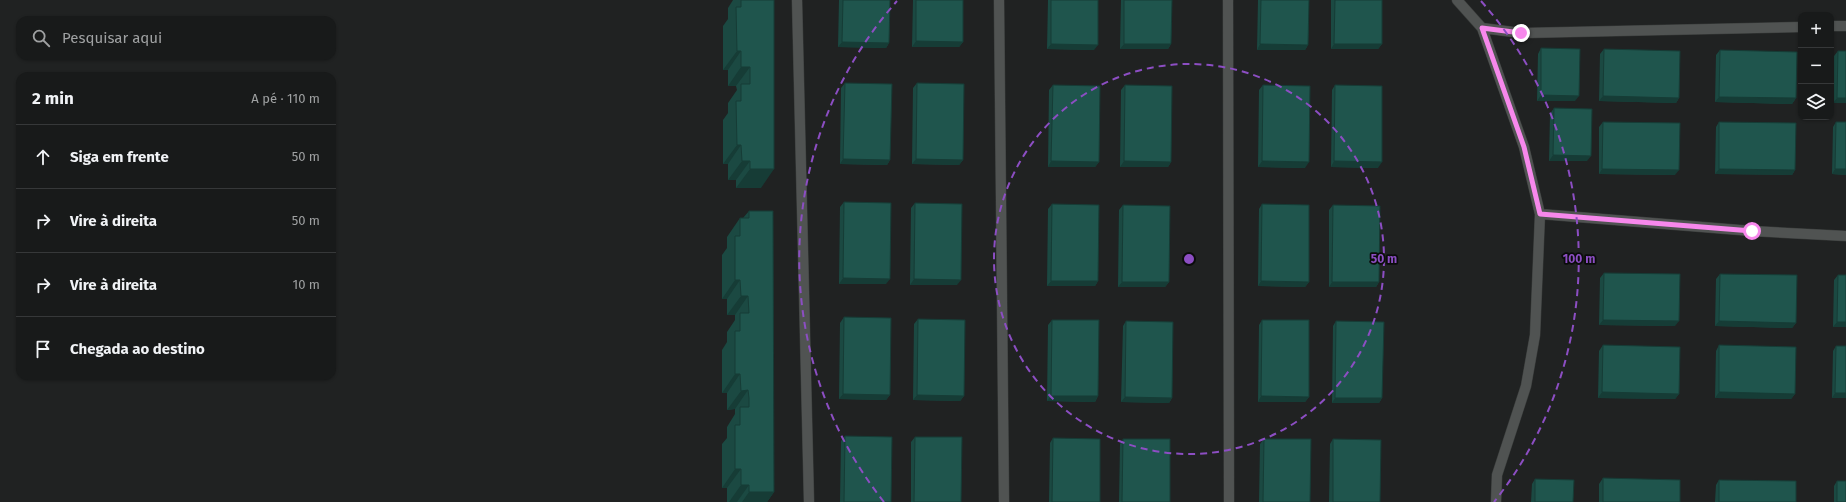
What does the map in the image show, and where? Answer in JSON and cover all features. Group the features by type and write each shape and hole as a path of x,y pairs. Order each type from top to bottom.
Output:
{"street":[{"path":"797,0 808,502"},
{"path":"999,0 1004,502"},
{"path":"1228,0 1229,502"},
{"path":"1457,0 1482,28 1524,147 1540,214 1535,335 1526,386 1497,475 1496,502"},
{"path":"1834,26 1846,26"},
{"path":"1482,28 1521,33 1798,27"},
{"path":"1540,214 1752,231 1846,236"}],"building":[{"path":"741,0 774,0 774,169 750,169 750,161 742,161 741,145 737,145 736,101 741,101 741,84 750,84 750,67 741,67 741,51 737,51 736,7 741,7"},
{"path":"843,0 890,0 889,43 842,42"},
{"path":"916,0 963,0 963,42 916,41"},
{"path":"1051,0 1098,0 1098,45 1051,44"},
{"path":"1124,0 1172,0 1171,44 1124,44"},
{"path":"1261,0 1309,0 1308,45 1260,44"},
{"path":"1335,0 1382,0 1382,44 1334,44"},
{"path":"1541,48 1580,49 1579,96 1541,95"},
{"path":"1604,49 1680,51 1679,98 1603,96"},
{"path":"1720,50 1797,52 1796,98 1719,97"},
{"path":"1838,51 1846,51 1846,98 1837,98"},
{"path":"845,83 892,84 890,160 843,159"},
{"path":"917,83 964,84 963,160 916,159"},
{"path":"1053,85 1100,86 1099,162 1051,161"},
{"path":"1125,85 1172,86 1171,162 1124,161"},
{"path":"1263,85 1310,86 1309,162 1262,161"},
{"path":"1335,85 1382,86 1382,162 1334,161"},
{"path":"1554,108 1592,109 1591,156 1553,155"},
{"path":"1603,122 1680,123 1679,170 1602,169"},
{"path":"1719,122 1796,123 1795,170 1719,169"},
{"path":"1836,122 1846,122 1846,169 1835,169"},
{"path":"844,202 891,203 890,279 843,278"},
{"path":"915,203 962,204 961,280 914,279"},
{"path":"1052,204 1099,205 1098,281 1051,281"},
{"path":"1262,204 1309,205 1309,282 1261,281"},
{"path":"1123,205 1170,206 1169,282 1122,282"},
{"path":"1333,205 1380,206 1379,282 1332,282"},
{"path":"749,211 773,211 774,492 749,492 749,485 741,485 741,469 735,469 735,425 740,425 740,407 749,407 749,398 748,390 741,391 740,374 735,374 735,331 740,331 740,313 749,313 748,296 741,296 740,280 735,280 735,236 740,236 740,218 749,218"},
{"path":"1604,273 1680,274 1679,321 1603,320"},
{"path":"1720,274 1797,275 1796,323 1719,321"},
{"path":"1838,275 1846,275 1846,322 1837,322"},
{"path":"844,317 891,318 890,395 843,394"},
{"path":"918,319 965,320 964,396 917,395"},
{"path":"1052,320 1099,320 1098,396 1051,396"},
{"path":"1262,320 1309,320 1309,397 1261,396"},
{"path":"1126,321 1173,322 1172,398 1125,397"},
{"path":"1336,321 1384,322 1382,398 1335,398"},
{"path":"1603,345 1680,347 1679,394 1602,392"},
{"path":"1719,345 1796,347 1795,394 1719,392"},
{"path":"1836,346 1846,346 1846,393 1835,393"},
{"path":"845,436 892,437 891,502 844,502"},
{"path":"915,437 962,437 961,502 914,502"},
{"path":"1053,438 1100,439 1100,502 1052,502"},
{"path":"1123,439 1170,439 1170,502 1122,502"},
{"path":"1264,439 1311,439 1310,502 1263,502"},
{"path":"1333,439 1381,440 1380,502 1333,502"},
{"path":"1603,478 1680,480 1680,502 1603,502"},
{"path":"1535,479 1574,480 1573,502 1535,502"},
{"path":"1719,480 1796,481 1796,502 1719,502"},
{"path":"1837,481 1846,481 1846,502 1837,502"}],"route":[{"path":"1521,33 1482,28 1524,147 1540,214 1752,231"}]}
